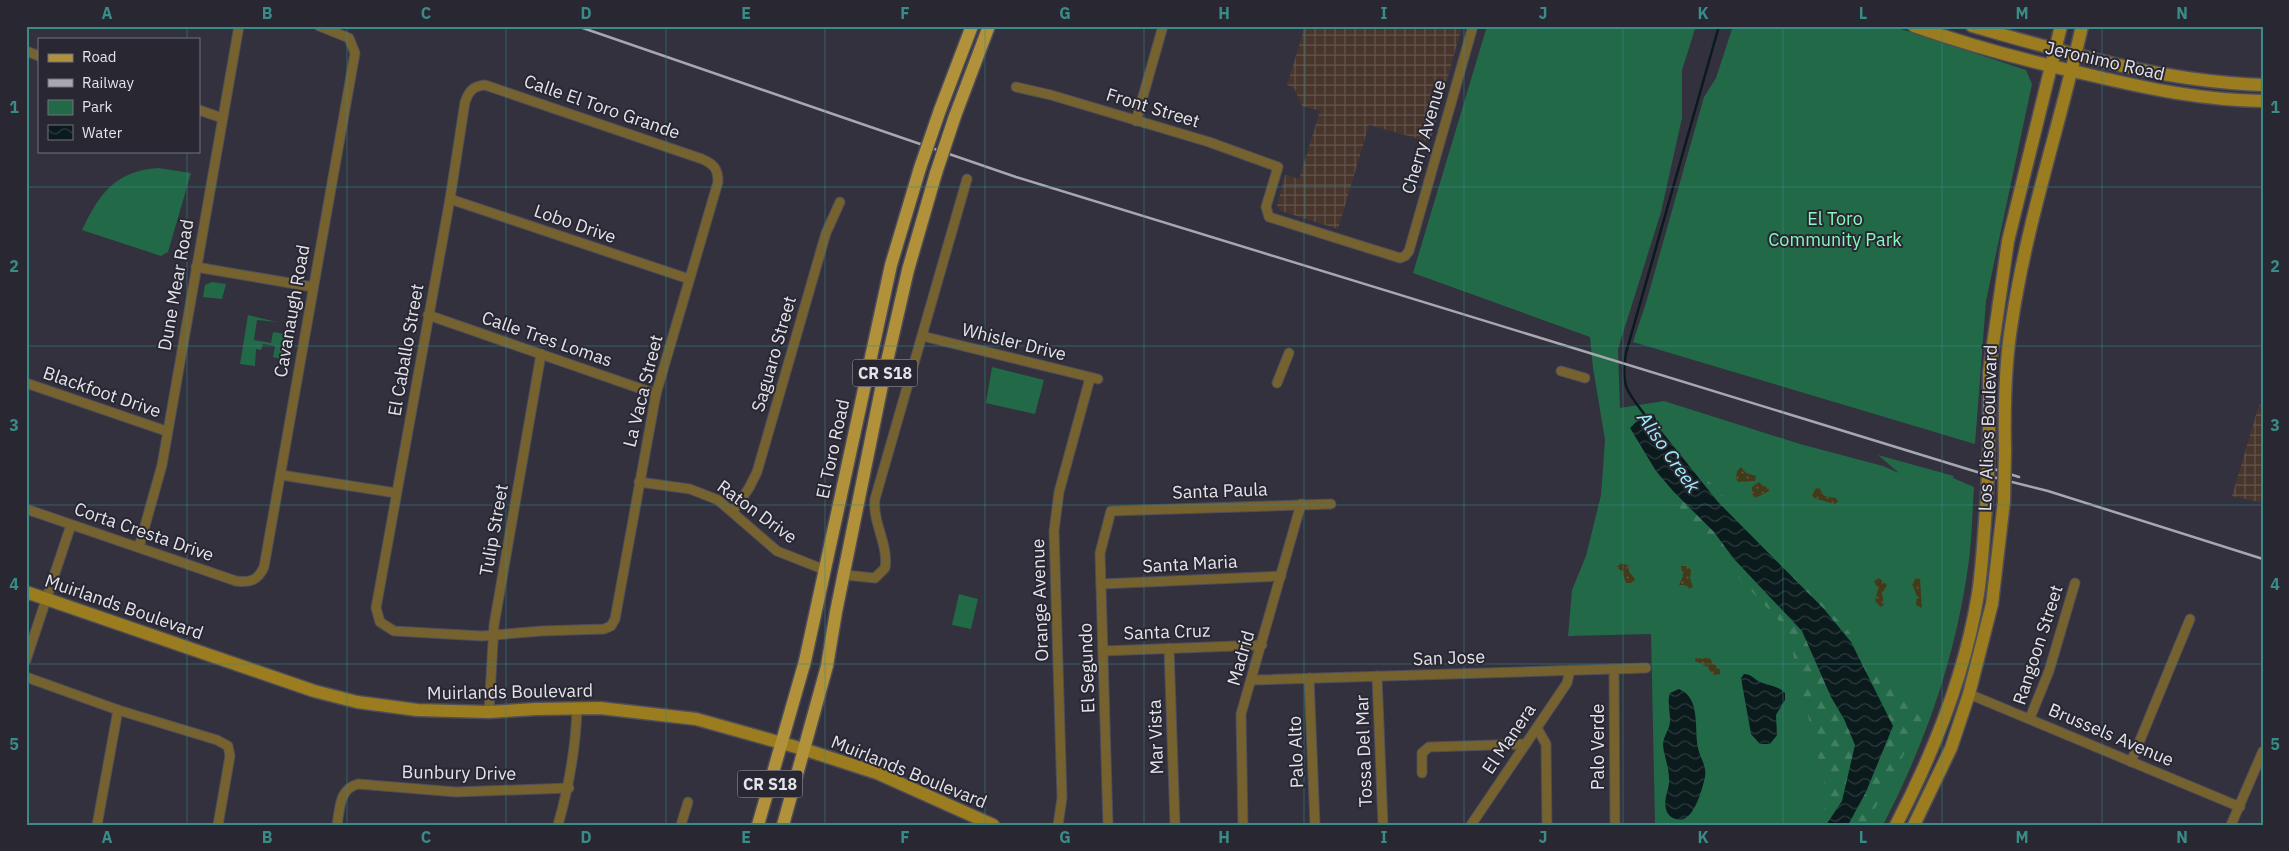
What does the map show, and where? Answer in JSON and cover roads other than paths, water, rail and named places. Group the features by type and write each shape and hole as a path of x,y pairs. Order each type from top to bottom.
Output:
{"main road":[{"name":"El Toro Road","path":"758,825 806,661 891,265 920,168 972,26"},
{"name":"El Toro Road","path":"783,825 828,666 836,612 885,370 906,278 936,173 989,26"},
{"name":"Jeronimo Road","path":"1914,26 2051,66 2170,94 2219,100 2263,101"},
{"name":"Jeronimo Road","path":"1972,26 2076,54 2173,77 2221,83 2263,85"},
{"name":"Los Alisos Boulevard","path":"1896,825 1924,772 1946,716 1963,658 1978,594 1987,496 1989,372 1998,301 2010,232 2061,26"},
{"name":"Los Alisos Boulevard","path":"1914,825 1951,748 1969,694 1992,604 2004,501 2008,345 2038,196 2072,71 2082,26"},
{"path":"825,570 845,575"},
{"name":"Muirlands Boulevard","path":"26,592 314,691 388,707 489,712 577,707 623,710 696,719 804,748 884,776 993,825"}],"street":[{"name":"Dune Mear Road","path":"140,547 158,485 166,431 239,26"},
{"name":"Cavanaugh Road","path":"253,581 260,575 264,567 312,287 355,53 352,42 344,35 319,26"},
{"path":"1136,121 1162,26"},
{"name":"Cherry Avenue","path":"1267,214 1273,220 1394,256 1405,256 1409,251 1474,26"},
{"path":"26,51 38,56"},
{"name":"Calle El Toro Grande","path":"475,86 485,84 495,87 702,159 715,168"},
{"name":"El Caballo Street","path":"475,86 468,93 465,102 450,199 376,608 380,622 394,631 493,635"},
{"name":"Front Street","path":"1016,86 1209,142 1278,167 1266,207 1267,214"},
{"path":"200,110 222,118"},
{"name":"La Vaca Street","path":"493,635 568,630 597,631 611,626 617,612 656,394 718,182 715,168"},
{"path":"845,575 875,578 885,568 885,556 875,508 875,499 967,179"},
{"name":"Lobo Drive","path":"450,199 689,279"},
{"name":"Saguaro Street","path":"733,511 749,488 757,472 826,233 840,202"},
{"path":"196,268 312,287"},
{"name":"Calle Tres Lomas","path":"428,315 656,394"},
{"name":"Whisler Drive","path":"922,336 1094,378"},
{"path":"1278,383 1289,353"},
{"name":"Tulip Street","path":"489,712 493,635 541,354"},
{"path":"1561,371 1585,378"},
{"name":"Orange Avenue","path":"1058,825 1062,798 1054,532 1059,492 1094,378"},
{"name":"Blackfoot Drive","path":"26,383 166,431"},
{"path":"281,475 396,493"},
{"name":"Raton Drive","path":"639,482 696,491 718,500 777,551 825,570"},
{"name":"Madrid","path":"1243,825 1240,722 1301,504"},
{"name":"Santa Paula","path":"1111,511 1330,504"},
{"name":"Corta Cresta Drive","path":"26,509 236,581 253,581"},
{"name":"El Segundo","path":"1108,825 1100,553 1111,511"},
{"path":"26,660 71,524"},
{"name":"Santa Maria","path":"1101,584 1281,576"},
{"name":"Rangoon Street","path":"2030,718 2049,671 2076,583"},
{"path":"2131,762 2190,619"},
{"name":"Santa Cruz","path":"1103,651 1262,644"},
{"name":"Mar Vista","path":"1169,648 1175,825"},
{"name":"San Jose","path":"1252,680 1646,668"},
{"name":"Palo Verde","path":"1614,669 1615,825"},
{"name":"El Manera","path":"1471,825 1566,683 1570,670"},
{"path":"26,676 118,710 217,740 228,746 230,756 218,825"},
{"name":"Tossa Del Mar","path":"1377,676 1383,825"},
{"name":"Palo Alto","path":"1309,678 1314,825"},
{"name":"Brussels Avenue","path":"1969,694 2240,807"},
{"path":"558,825 568,788 577,707"},
{"path":"97,825 118,710"},
{"path":"1537,728 1546,744 1547,825"},
{"path":"1422,773 1422,753 1429,747 1526,744"},
{"path":"2231,825 2263,751"},
{"name":"Bunbury Drive","path":"337,825 342,797 349,786 358,784 456,792 568,788"},
{"path":"681,825 688,802"}],"water":[{"path":"1654,414 1659,428 1718,502 1824,609 1851,642 1893,726 1866,792 1848,825 1826,825 1842,801 1855,745 1844,719 1831,697 1802,631 1734,559 1714,532 1656,471 1630,428 1636,422"},
{"path":"1744,674 1750,675 1761,683 1779,688 1785,693 1785,700 1776,715 1777,735 1770,744 1760,744 1751,734 1741,678"},
{"path":"1679,689 1691,699 1694,707 1698,748 1704,766 1705,777 1702,790 1692,812 1687,817 1676,819 1667,813 1666,809 1665,801 1669,779 1663,745 1670,722 1669,696 1670,693"}],"waterway":[{"name":"Aliso Creek","path":"1648,419 1627,389 1624,374 1626,353 1719,26"}],"railway":[{"path":"577,26 1016,177 2000,479 2048,491 2263,559"},
{"path":"1981,465 2019,477"}],"park label":[{"name":"El Toro Community Park","path":"1835,229"}]}
